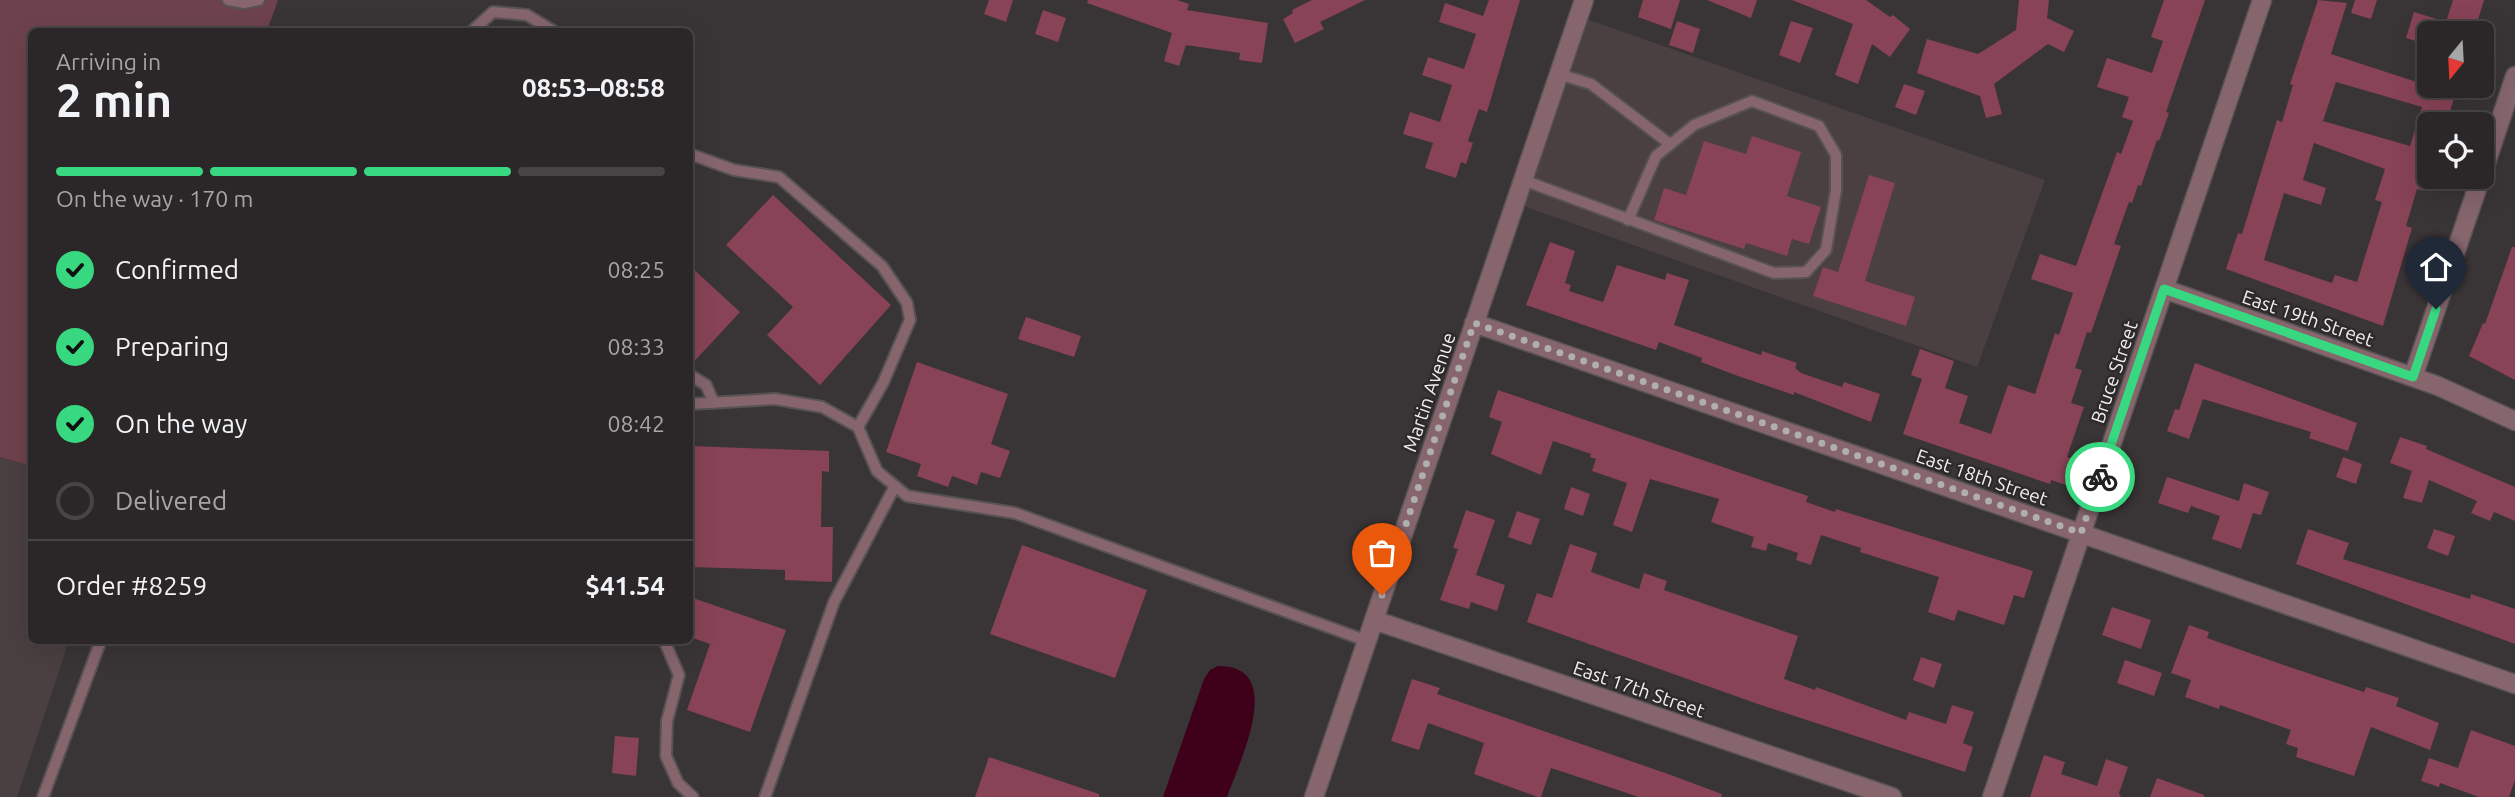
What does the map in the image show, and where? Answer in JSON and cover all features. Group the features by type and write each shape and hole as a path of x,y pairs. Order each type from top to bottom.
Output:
{"street":[{"name":"Martin Avenue","path":"1314,797 1584,0"},
{"name":"Bruce Street","path":"1992,797 2262,0"},
{"path":"2494,138 2515,76"},
{"path":"2413,377 2477,189"},
{"name":"East 19th Street","path":"2164,289 2413,377 2515,421"},
{"name":"East 18th Street","path":"1474,323 2515,684"},
{"name":"East 17th Street","path":"1374,620 1892,797"}],"lane":[{"path":"228,0 244,3 259,0"},
{"path":"474,28 494,12 527,15 548,28"},
{"path":"1559,74 1591,84 1670,144"},
{"path":"1523,180 1628,220 1774,273 1806,272 1826,250 1836,190 1836,155 1819,126 1752,101 1694,125 1656,156 1628,220"},
{"path":"693,155 734,170 779,177 882,266 907,303 910,320 883,383 858,427"},
{"path":"693,377 706,385 714,403"},
{"path":"693,404 775,399 822,407 858,427 877,471 907,496 1015,513 1367,641"},
{"path":"765,797 834,602 895,486"},
{"path":"43,797 100,644"},
{"path":"666,644 679,675 667,721 666,756 678,783 693,797"}],"shaded area":[{"path":"0,0 278,0 268,28 28,28 28,465 0,457"},
{"path":"1578,16 2045,180 1977,367 1515,203"},
{"path":"0,457 28,465 28,644 68,644 17,797 0,797"},
{"path":"1218,666 1239,670 1250,681 1255,698 1248,739 1227,797 1163,797 1204,679 1210,670"}],"building":[{"path":"989,0 1013,0 1006,22 984,14"},
{"path":"1088,0 1177,0 1189,4 1187,10 1268,23 1262,63 1239,60 1240,53 1186,45 1179,66 1164,61 1172,33 1087,3"},
{"path":"1312,0 1365,0 1320,22 1324,29 1295,43 1283,19 1293,13 1292,10"},
{"path":"1489,0 1520,0 1487,112 1479,109 1468,141 1473,143 1466,164 1461,162 1456,178 1425,168 1433,143 1403,134 1410,112 1440,122 1452,85 1422,75 1428,57 1464,69 1476,34 1439,22 1445,3 1483,16"},
{"path":"1643,0 1680,0 1671,29 1638,17"},
{"path":"1707,0 1757,0 1751,18"},
{"path":"1792,0 1866,0 1890,17 1893,15 1910,29 1890,57 1872,44 1858,84 1835,75 1853,24"},
{"path":"2019,0 2049,0 2047,18 2074,31 2064,52 2048,44 1994,84 2002,114 1986,118 1980,96 1917,73 1927,39 1978,54 2016,30"},
{"path":"2164,0 2205,0 2166,112 2169,113 2159,141 2157,140 2141,186 2138,185 2132,203 2129,202 2114,244 2121,246 2091,333 2087,332 2075,368 2082,370 2071,403 2084,407 2067,457 2075,460 2066,485 2051,480 2050,484 1903,434 1922,379 1911,375 1920,349 1954,361 1945,388 1968,396 1959,423 1991,434 2008,385 2035,394 2055,333 2059,335 2073,293 2031,279 2040,254 2076,266 2117,152 2121,154 2133,121 2122,117 2129,97 2097,87 2107,58 2152,73 2163,41 2151,37"},
{"path":"2318,0 2347,3 2331,54 2417,82 2417,98 2454,98 2450,112 2420,112 2422,107 2336,82 2323,121 2410,146 2417,123 2417,189 2406,226 2412,228 2383,326 2226,269 2238,233 2242,234 2277,120 2282,122 2293,85 2290,84","holes":["2314,143 2385,169 2375,200 2382,202 2357,282 2335,275 2332,283 2264,260 2284,193 2321,205 2326,188 2303,180"]},
{"path":"2355,0 2377,0 2371,19 2351,13"},
{"path":"2453,0 2484,0 2478,21 2446,21"},
{"path":"1043,10 1066,18 1058,42 1035,34"},
{"path":"2414,12 2443,21 2417,21 2417,41 2406,38"},
{"path":"1677,21 1700,29 1693,53 1669,45"},
{"path":"1791,21 1813,28 1800,63 1779,55"},
{"path":"1904,84 1925,91 1916,115 1895,107"},
{"path":"1752,136 1801,152 1787,196 1821,207 1809,244 1792,239 1787,256 1746,243 1744,249 1654,220 1664,188 1686,195 1704,141 1746,154"},
{"path":"1869,175 1895,183 1865,281 1915,297 1906,326 1813,296 1823,267 1838,272"},
{"path":"773,195 891,305 820,385 767,335 793,307 726,245"},
{"path":"1550,242 1575,251 1565,283 1571,285 1569,291 1603,302 1617,265 1665,280 1667,273 1689,280 1674,325 1761,355 1762,351 1797,363 1795,368 1801,373 1842,387 1844,382 1880,394 1871,422 1794,392 1794,395 1738,376 1701,362 1702,358 1659,342 1656,350 1526,305"},
{"path":"2512,247 2515,247 2515,380 2469,356 2483,323 2485,324"},
{"path":"693,269 740,312 693,363"},
{"path":"1026,317 1081,336 1074,357 1018,339"},
{"path":"917,362 1008,394 991,444 1010,451 1000,478 981,472 977,485 952,476 948,487 917,476 921,464 886,452"},
{"path":"2195,363 2357,423 2348,451 2309,438 2311,432 2203,399 2189,439 2167,431 2175,409 2179,410"},
{"path":"1498,390 1808,496 1806,502 1835,512 1836,509 2033,571 2024,598 2014,595 2004,625 1958,610 1954,621 1928,612 1939,577 1860,552 1861,548 1821,535 1811,565 1796,560 1798,553 1768,543 1766,551 1751,547 1754,537 1711,522 1719,499 1650,479 1632,532 1613,525 1627,483 1592,471 1596,459 1590,457 1591,454 1553,441 1541,475 1491,454 1502,422 1489,417"},
{"path":"2400,437 2427,446 2426,449 2515,487 2515,521 2494,512 2490,521 2471,513 2477,501 2429,480 2422,503 2403,498 2412,471 2390,463"},
{"path":"693,446 829,451 829,472 822,471 821,527 833,527 832,582 785,580 785,570 693,567"},
{"path":"2343,457 2362,464 2356,484 2336,477"},
{"path":"2167,477 2239,501 2244,483 2269,492 2261,515 2253,513 2241,549 2212,539 2220,516 2191,506 2188,513 2158,503"},
{"path":"1571,487 1590,494 1583,516 1564,509"},
{"path":"1466,510 1495,520 1476,575 1505,585 1497,611 1471,602 1469,609 1440,600 1458,549 1453,548"},
{"path":"1517,511 1540,519 1531,545 1508,537"},
{"path":"2308,529 2349,543 2343,559 2470,599 2471,594 2515,609 2515,644 2296,564"},
{"path":"2434,529 2455,536 2448,556 2427,548"},
{"path":"1570,544 1597,553 1591,572 1639,589 1644,573 1667,581 1664,590 1798,636 1784,679 1815,690 1816,687 1906,720 1909,712 1946,724 1952,705 1974,712 1963,743 1973,747 1965,772 1758,704 1527,622 1537,593 1552,598"},
{"path":"1022,545 1147,590 1115,678 990,634"},
{"path":"693,598 786,630 750,732 687,710 710,644 693,638"},
{"path":"2112,607 2151,620 2141,649 2102,635"},
{"path":"2189,625 2209,632 2207,638 2275,662 2364,692 2366,687 2399,698 2396,706 2439,723 2430,750 2371,727 2354,776 2296,757 2298,748 2286,744 2291,730 2220,705 2219,709 2185,697 2191,680 2171,673"},
{"path":"1921,657 1942,664 1934,688 1913,680"},
{"path":"2125,660 2162,673 2154,696 2117,683"},
{"path":"1412,679 1440,688 1437,694 1668,774 1722,794 1721,797 1639,797 1551,768 1541,797 1538,797 1474,774 1484,743 1428,723 1419,750 1391,741"},
{"path":"2471,730 2515,746 2515,780 2509,797 2479,797 2440,783 2439,787 2421,781 2429,758 2458,768"},
{"path":"615,736 639,738 636,776 612,773"},
{"path":"2044,755 2065,762 2061,774 2097,786 2106,759 2128,767 2119,793 2121,797 2030,797"},
{"path":"989,757 1099,794 1099,797 975,797"},
{"path":"2157,778 2204,795 2204,797 2150,797"}],"way so far":[{"path":"1382,595 1474,323 2081,533 2100,477"}],"route":[{"path":"2100,477 2164,289 2413,377 2436,309"}]}
